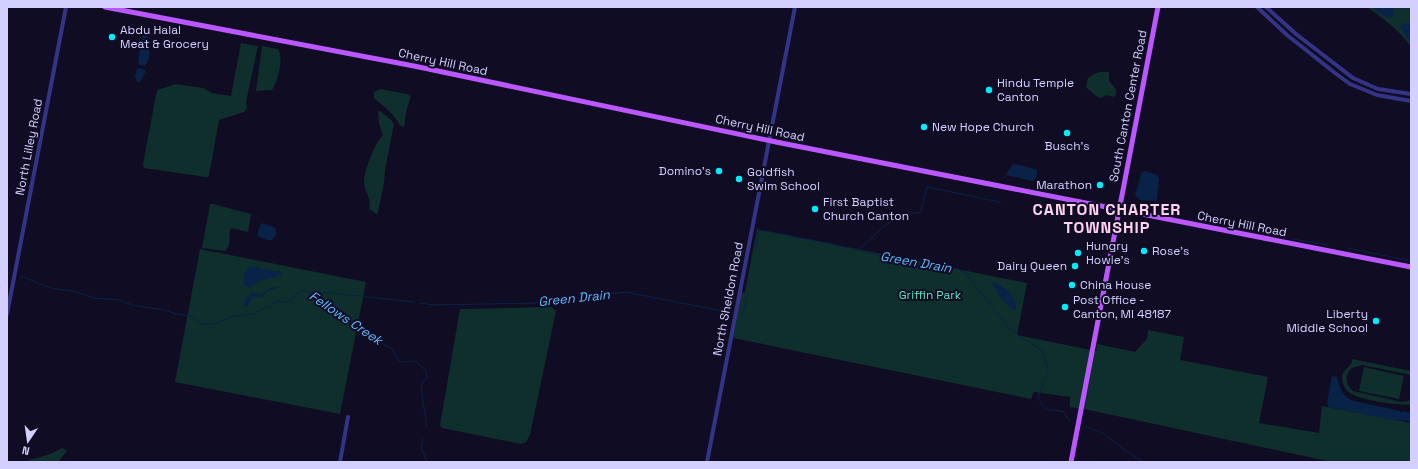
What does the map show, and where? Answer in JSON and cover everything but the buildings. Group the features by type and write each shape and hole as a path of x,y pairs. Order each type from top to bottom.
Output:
{"main road":[{"name":"Cherry Hill Road","path":"105,7 414,66 769,140 1411,267"},
{"name":"South Canton Center Road","path":"1071,462 1158,7"}],"street":[{"name":"North Lilley Road","path":"7,314 66,7"},
{"name":"North Sheldon Road","path":"707,462 795,7"},
{"path":"1257,7 1290,37 1339,76 1357,87 1387,98 1411,101"},
{"path":"1266,7 1291,30 1339,68 1360,82 1388,92 1411,94"},
{"path":"1357,87 1360,82"},
{"path":"340,462 348,417"}],"green space":[{"path":"1367,7 1411,7 1411,47 1385,20"},
{"path":"241,43 258,46 246,102 247,108 244,112 219,120 209,176 206,177 144,168 143,164 157,90 176,84 203,88 212,93 231,96"},
{"path":"262,46 278,49 280,53 280,64 278,75 272,90 256,91"},
{"path":"1100,72 1109,72 1109,81 1116,90 1116,95 1114,97 1106,95 1101,98 1096,96 1086,87 1088,78"},
{"path":"380,89 411,96 406,112 404,127 400,126 392,114 374,98 374,92"},
{"path":"380,111 394,124 377,214 369,209 369,198 364,182 365,173 377,142 383,135 379,124 378,112"},
{"path":"210,204 251,214 248,232 231,228 229,243 225,251 202,248"},
{"name":"Griffin Park","path":"757,229 1027,283 1017,335 1096,351 1097,344 1135,352 1147,339 1148,330 1184,337 1180,360 1268,377 1259,423 1319,433 1322,406 1411,423 1411,462 1332,462 1070,407 1070,397 1034,392 1031,399 733,338 741,292 745,293"},
{"path":"200,249 366,282 340,414 175,382"},
{"path":"552,307 556,311 530,435 526,442 521,444 442,428 440,425 460,309"},
{"path":"1352,359 1411,371 1411,375 1362,365 1352,368 1349,371 1346,380 1353,391 1402,402 1411,400 1411,404 1406,405 1380,402 1361,398 1346,390 1342,377 1344,371 1351,364"},
{"path":"1364,367 1404,376 1399,399 1359,391"},
{"path":"62,448 67,451 58,462 29,462 29,460 50,454"}],"water":[{"path":"1371,7 1393,7 1393,17 1388,18"},
{"path":"1405,23 1411,25 1411,42 1400,26"},
{"path":"145,30 148,38 150,53 145,66 138,63 141,41"},
{"path":"139,68 145,70 145,73 140,82 137,82 135,76"},
{"path":"1013,164 1037,170 1036,178 1032,181 1007,175"},
{"path":"1145,171 1157,175 1159,179 1157,201 1140,200 1135,195 1141,174"},
{"path":"261,223 276,228 276,235 272,240 257,236"},
{"path":"253,266 282,273 282,275 259,281 253,286 246,287 243,282 245,273 250,267"},
{"path":"991,283 997,283 1009,293 1015,301 1016,310 1009,307 1005,303"},
{"path":"282,287 267,291 264,296 253,297 247,307 244,305 245,299 252,292 261,295 271,288"},
{"path":"1332,376 1337,377 1342,392 1350,399 1400,411 1400,413 1403,411 1411,413 1411,422 1398,421 1328,407 1327,403"}],"waterway":[{"path":"858,250 887,224 903,215 921,212 927,187 1000,202"},
{"name":"Green Drain","path":"755,250 759,230 832,244 904,261 958,269 966,274 1010,329 1042,351 1048,369"},
{"path":"1293,239 1328,245"},
{"path":"1347,248 1411,261"},
{"name":"Fellows Creek","path":"20,277 24,277 51,288 73,291 95,298 119,300 132,305 191,316 194,317 198,323 206,324 218,323 233,316 254,314 262,309 272,306 276,301 291,301 295,295 305,290 307,292 332,293 414,302"},
{"name":"Fellows Creek","path":"308,292 325,303 330,309 343,313 372,337 392,348 400,362 416,361 426,371 427,378 424,380 422,386 426,427"},
{"name":"Green Drain","path":"419,303 434,305 535,303 626,292 727,312"},
{"name":"Green Drain","path":"740,314 742,315 743,313 747,295"},
{"name":"Green Drain","path":"1047,373 1038,396 1045,409 1064,412 1069,421"},
{"name":"Green Drain","path":"1086,426 1104,434 1143,462"},
{"name":"Fellows Creek","path":"423,439 421,447 427,462"}],"place":[{"name":"Abdu Halal Meat & Grocery","path":"112,37"},
{"name":"Hindu Temple Canton","path":"989,90"},
{"name":"New Hope Church","path":"924,127"},
{"name":"Busch's","path":"1067,133"},
{"name":"Domino's","path":"719,171"},
{"name":"Goldfish Swim School","path":"739,179"},
{"name":"Marathon","path":"1100,185"},
{"name":"First Baptist Church Canton","path":"815,209"},
{"name":"Rose's","path":"1144,251"},
{"name":"Hungry Howie's","path":"1078,253"},
{"name":"Dairy Queen","path":"1075,266"},
{"name":"China House","path":"1072,285"},
{"name":"Post Office - Canton, MI 48187","path":"1065,307"},
{"name":"Liberty Middle School","path":"1376,321"}],"district":[{"name":"CANTON CHARTER TOWNSHIP","path":"1107,218"}]}
